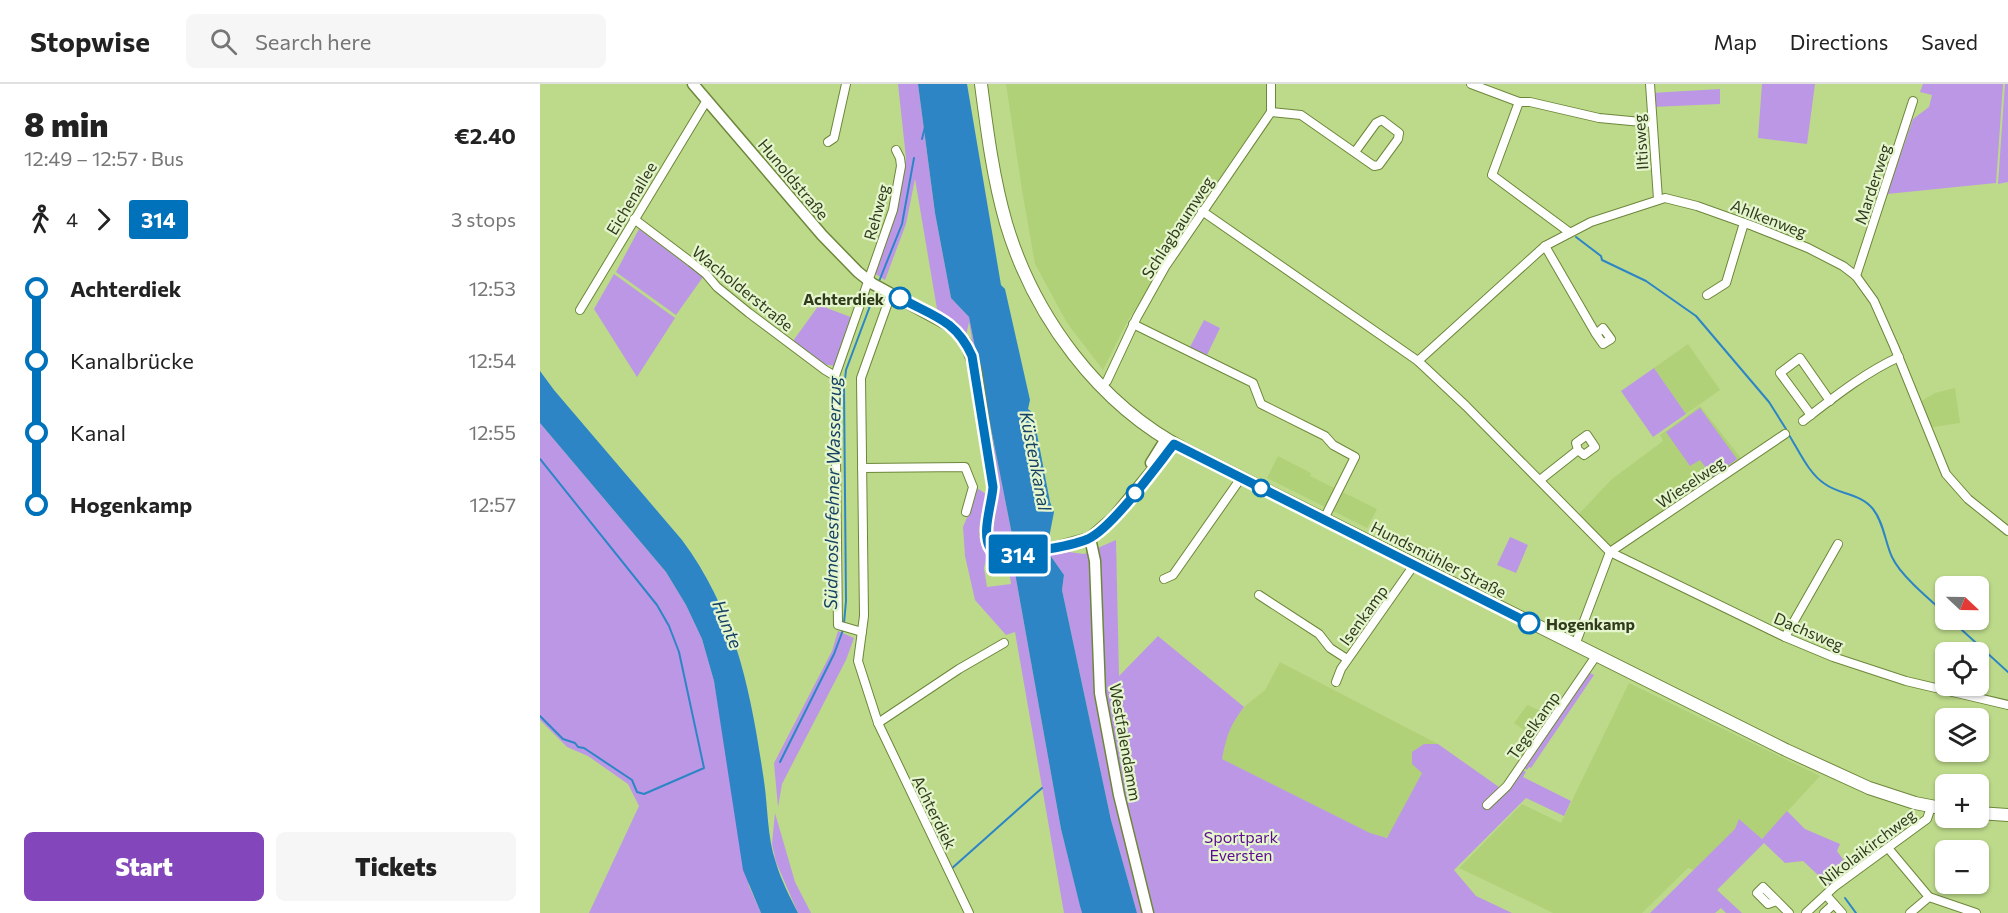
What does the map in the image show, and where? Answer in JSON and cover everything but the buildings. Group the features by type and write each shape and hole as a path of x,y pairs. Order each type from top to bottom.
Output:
{"main road":[{"name":"Hundsmühler Straße","path":"981,84 1000,201 1021,265 1058,332 1102,386 1139,421 1170,442 1743,729 1854,781 1899,798 1935,808"},
{"path":"1989,814 2008,815"}],"street":[{"path":"828,142 834,138 846,84"},
{"path":"1271,84 1271,111 1301,115 1374,166 1379,165 1398,139 1399,133 1382,120 1376,123 1355,152"},
{"path":"1471,84 1519,102 1530,102 1599,118 1652,123"},
{"name":"Iltisweg","path":"1650,84 1658,199"},
{"name":"Hunoldstraße","path":"696,85 837,252 858,272 879,287"},
{"name":"Eichenallee","path":"580,310 707,100"},
{"name":"Marderweg","path":"1856,276 1913,101"},
{"path":"1519,102 1492,175 1569,232"},
{"name":"Schlagbaumweg","path":"1102,386 1107,381 1133,324 1165,267 1271,111"},
{"name":"Rehweg","path":"879,287 901,166 896,150"},
{"name":"Ahlkenweg","path":"1418,361 1545,246 1591,222 1658,199 1673,199 1744,223 1827,257 1856,276 1874,301 1947,474 1968,499 2008,531"},
{"path":"1202,211 1418,361 1466,406 1610,552 1575,645"},
{"name":"Wacholderstraße","path":"634,219 706,274 717,287 749,313 835,376"},
{"path":"1707,295 1726,283 1744,223"},
{"path":"1545,246 1596,334"},
{"path":"862,632 838,625 835,376 879,287 952,327 966,343 976,371 993,487 992,504 986,524 987,541 996,554 1008,556 1090,538 1113,518 1135,492 1170,442"},
{"name":"Achterdiek","path":"879,287 861,378 864,616 858,661 878,723 969,913"},
{"path":"1133,324 1253,383 1261,404 1325,436 1333,445 1355,457 1324,519"},
{"path":"1803,421 1882,365 1899,357"},
{"path":"1811,415 1780,373 1800,358 1830,401"},
{"name":"Wieselweg","path":"1610,552 1785,434"},
{"path":"1540,480 1578,450"},
{"path":"862,468 965,467 973,487 966,512"},
{"path":"1164,579 1173,575 1241,478"},
{"name":"Westfalendamm","path":"1090,538 1095,561 1100,693 1119,795 1148,913"},
{"path":"1785,637 1838,544"},
{"name":"Dachsweg","path":"1610,552 1785,637 1833,657 1906,681 2008,705"},
{"name":"Isenkamp","path":"1336,682 1347,659 1414,565"},
{"path":"1259,595 1319,634 1330,648 1347,659"},
{"path":"878,723 959,669 1004,643"},
{"name":"Tegelkamp","path":"1487,805 1507,786 1596,656"},
{"name":"Nikolaikirchweg","path":"1806,913 1826,895 1927,819 1930,807"},
{"path":"1888,848 1929,897 1976,913"},
{"path":"1826,895 1842,913"},
{"path":"1910,913 1929,897"},
{"path":"1778,902 1789,913"},
{"name":"Nikolaikirchweg","path":"1814,905 1822,913 1834,904"}],"shaded area":[{"path":"1006,84 1268,84 1267,111 1206,198 1127,322 1103,370 1067,323 1035,264"},
{"path":"1688,344 1720,390 1686,414 1654,368"},
{"path":"1955,388 1960,423 1927,428 1918,403 1935,393"},
{"path":"1700,406 1744,462 1610,552 1576,517 1612,479 1663,441 1660,435"},
{"path":"1278,456 1311,473 1310,476 1377,509 1367,528 1267,478"},
{"path":"1280,662 1438,744 1424,744 1422,773 1388,838 1370,833 1222,759 1227,734 1232,723 1244,707 1265,690"},
{"path":"1629,683 1820,776 1762,839 1740,820 1736,829 1694,870 1688,868 1642,913 1553,913 1459,868 1522,804 1561,823"},
{"path":"1527,705 1551,715 1535,738 1514,723"}],"green space":[{"path":"898,84 918,84 935,213 951,298 969,317 1017,560 1015,573 1061,829 1082,913 1064,913 1015,632 1006,635 975,600 965,556 963,527 977,488 986,494 979,533 987,556 984,568 987,587 1011,584 1006,550 994,544 991,533 996,487 969,322 966,336 955,321 937,309 915,179 906,224 885,280 874,273 894,220 906,158"},
{"path":"1762,84 1815,84 1807,144 1758,138"},
{"path":"1923,84 2003,84 1996,183 1887,194 1913,119 1929,107 1932,95 1920,92"},
{"path":"2005,84 2008,84 2008,182 1998,184"},
{"path":"1720,89 1720,104 1652,107 1651,93"},
{"path":"639,229 703,277 676,315 616,272"},
{"path":"614,274 675,318 637,377 594,309"},
{"path":"819,305 853,318 834,366 823,364 793,341"},
{"path":"1204,320 1220,328 1207,355 1190,347"},
{"path":"1654,368 1686,414 1653,437 1621,391"},
{"path":"1700,408 1737,459 1713,477 1700,460 1690,466 1666,432"},
{"path":"540,423 666,572 686,605 702,639 714,681 749,886 761,913 589,913 639,806 628,784 588,756 567,747 540,720"},
{"path":"1510,537 1528,545 1516,573 1497,565"},
{"name":"Sportpark Eversten","path":"1116,540 1119,676 1158,636 1244,707 1229,732 1222,759 1370,833 1387,838 1422,773 1412,764 1412,752 1424,744 1438,744 1506,792 1523,770 1526,772 1523,777 1571,801 1564,816 1526,798 1454,870 1476,896 1512,913 1137,913 1111,820 1062,590 1064,575 1050,555 1069,552 1084,554"},
{"path":"838,631 854,638 846,660 782,784 778,807 774,763 832,651"},
{"path":"1590,673 1594,675 1531,768 1527,770 1524,768"},
{"path":"1787,811 1805,829 1840,844 1837,851 1853,873 1832,888 1803,861 1785,863 1764,843 1717,890 1742,913 1726,913 1721,908 1715,913 1650,913 1735,829 1739,819 1762,839"},
{"path":"775,813 795,882 811,913 798,913 776,862 772,844"}],"water":[{"name":"Küstenkanal","path":"918,84 967,84 1001,285 1005,289 1030,400 1028,409 1033,413 1050,502 1054,512 1048,543 1050,555 1064,575 1062,590 1111,820 1137,913 1082,913 1080,906 1061,829 1015,573 1017,560 969,317 951,298 935,213"},
{"path":"540,371 682,540 716,596 747,685 759,748 773,853 783,882 798,913 761,913 743,870 714,681 702,639 686,605 666,572 540,423"}],"waterway":[{"name":"Südmoslesfehner Wasserzug","path":"922,139 925,127"},
{"name":"Südmoslesfehner Wasserzug","path":"878,284 902,224 914,158"},
{"path":"1576,237 1601,256 1602,260 1646,281 1696,316 1769,402 1786,429"},
{"name":"Südmoslesfehner Wasserzug","path":"844,623 846,601 844,388 846,370 876,290"},
{"path":"1789,435 1819,480 1831,488 1862,500 1873,509 1880,520 1896,564 1935,604"},
{"path":"540,459 657,605 669,626 679,652 704,768 644,794 637,792 632,780 584,748 563,739 540,716"},
{"name":"Südmoslesfehner Wasserzug","path":"780,762 834,654 843,630"},
{"path":"1962,630 2008,672"},
{"path":"950,870 1042,788"},
{"path":"1845,898 1856,913"}],"bus line":[{"name":"314","path":"900,298 952,327 960,334 972,356 993,487 986,534 989,546 996,554 1008,556 1060,547 1090,538 1113,518 1174,444 1529,623"}],"place":[{"name":"Achterdiek","path":"900,298"},
{"name":"Hogenkamp","path":"1529,623"}],"water label":[{"name":"Hunte","path":"728,624"}]}
